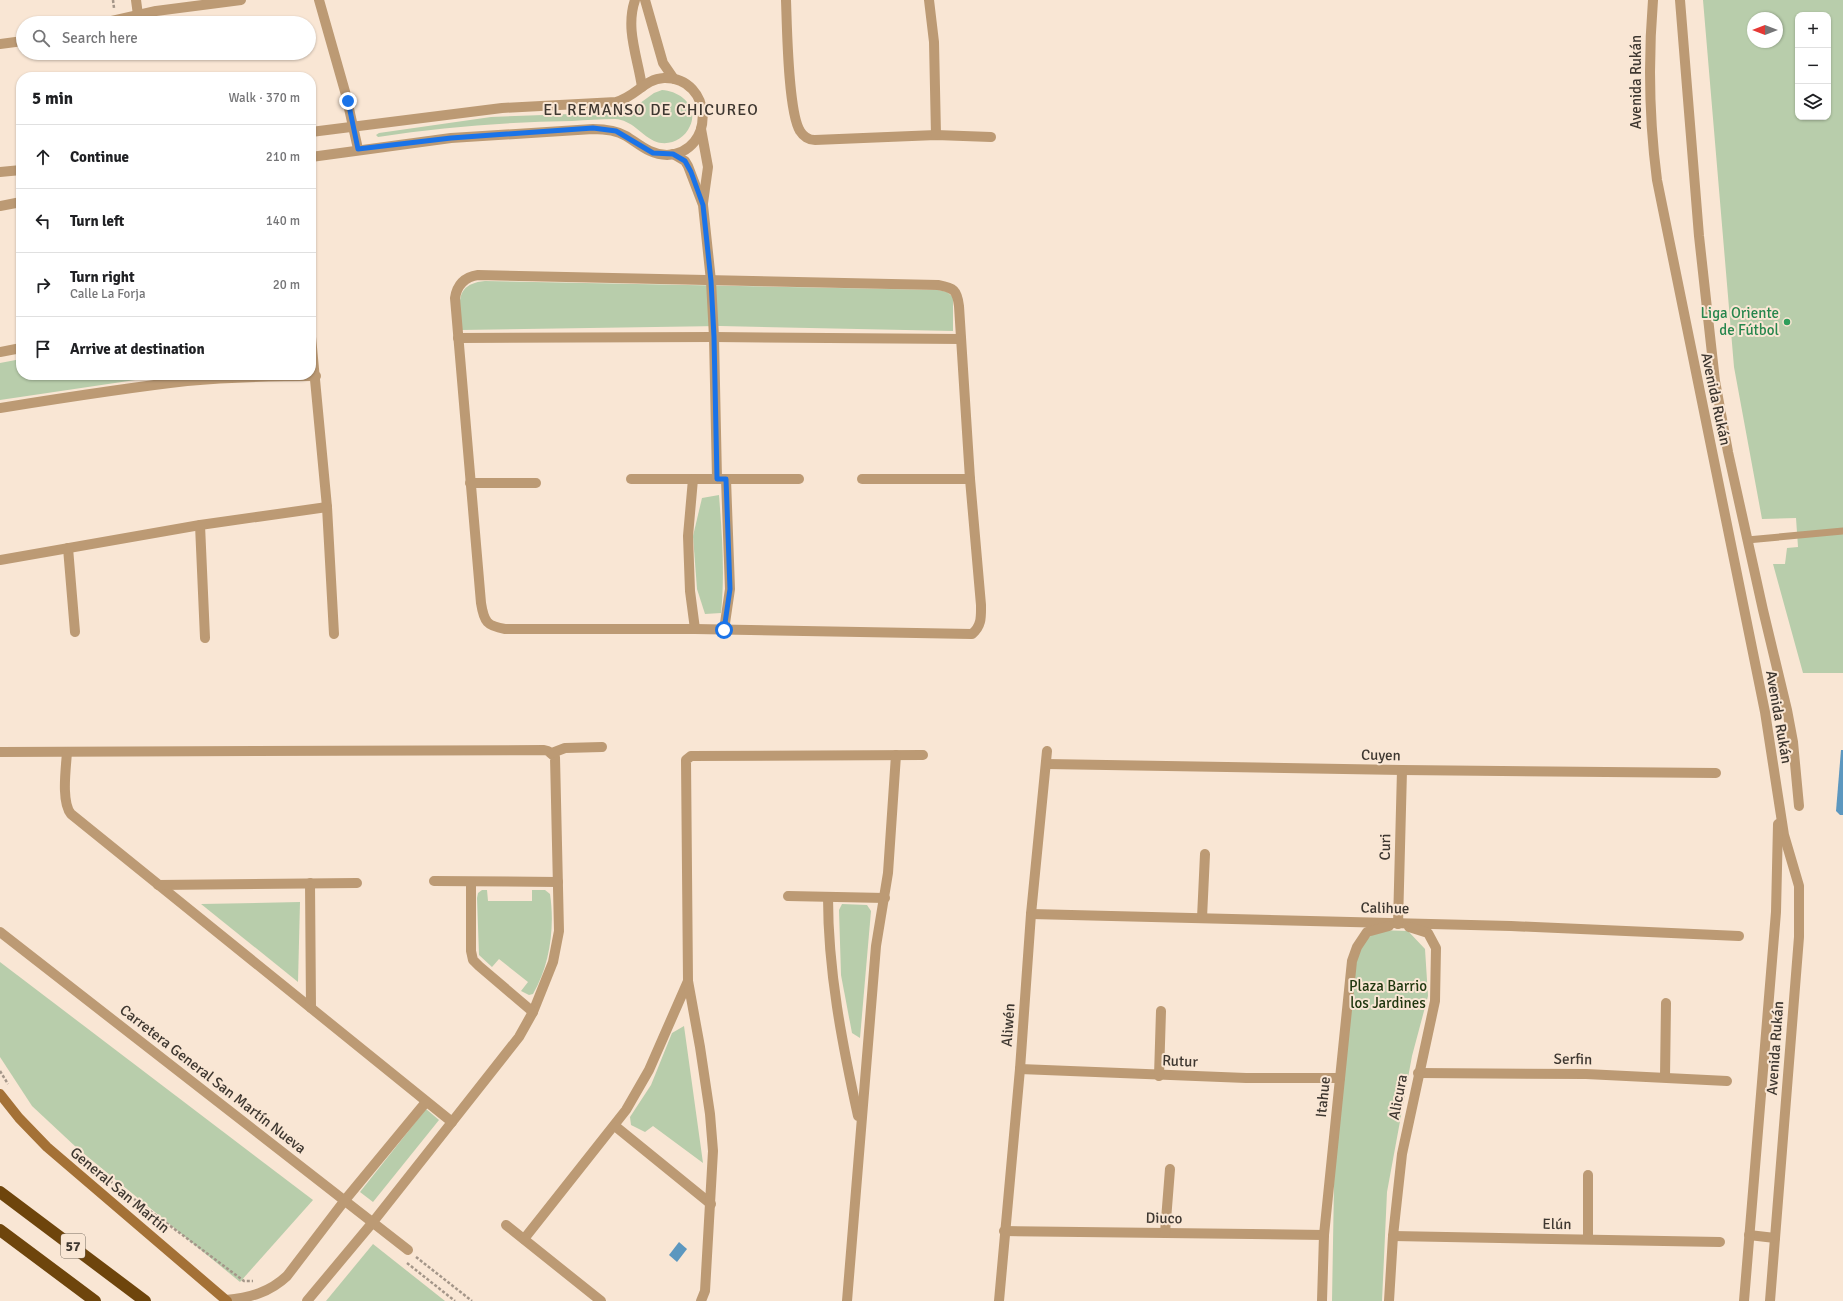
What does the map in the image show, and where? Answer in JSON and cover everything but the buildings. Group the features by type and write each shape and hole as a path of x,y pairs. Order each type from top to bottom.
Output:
{"highway":[{"name":"57","path":"0,1192 145,1301"},
{"name":"57","path":"0,1230 95,1301"}],"street":[{"path":"136,0 138,15"},
{"path":"134,16 241,0"},
{"path":"319,0 337,59 358,149"},
{"path":"634,0 631,15 631,29 641,72 642,87"},
{"path":"645,0 663,63 674,79"},
{"path":"786,0 792,101 798,128 804,136 815,140 936,135 991,136"},
{"path":"929,0 934,42 936,135"},
{"name":"Avenida Rukán","path":"1653,0 1649,62 1649,93 1653,151 1657,180 1765,712 1784,835 1799,886 1799,937 1770,1301"},
{"path":"1680,0 1695,196 1708,331 1728,452 1787,710 1794,748 1799,806"},
{"path":"0,44 16,42"},
{"path":"316,131 502,108 616,102 628,98 652,80 658,79 674,79 687,85 699,98 703,116 701,129 708,167 703,205 711,281 722,479 730,589 724,630"},
{"path":"316,156 358,149 451,138 593,128 616,131 653,153 673,154 685,161 703,205"},
{"path":"673,154 690,145 701,129"},
{"path":"0,172 16,170"},
{"path":"0,206 16,203"},
{"path":"472,276 711,281 938,285 954,289 958,295 970,479 981,604 981,620 978,629 972,634 695,629 506,629 494,628 486,622 481,603 455,298 456,292 461,283 472,276"},
{"path":"458,338 714,337 961,339"},
{"path":"0,352 16,349"},
{"path":"316,376 327,507 334,634"},
{"path":"0,408 111,390 203,380"},
{"path":"632,479 799,479"},
{"path":"692,479 688,536 690,591 695,629"},
{"path":"862,479 970,479"},
{"path":"470,483 536,483"},
{"path":"0,560 200,525 327,507"},
{"path":"200,525 205,638"},
{"path":"68,548 75,632"},
{"path":"552,753 565,748 602,747"},
{"path":"0,752 544,750 552,753 556,762 558,882 557,944 547,980 533,1012 519,1037 373,1222 307,1301"},
{"name":"Aliwén","path":"999,1301 1004,1231 1020,1070 1031,914 1046,751"},
{"path":"67,752 65,797 68,810 452,1122"},
{"path":"848,1301 860,1126 876,946 885,898 889,865 896,755"},
{"path":"701,1301 705,1291 713,1151 711,1119 688,981 685,762 687,758 691,756 923,755"},
{"name":"Cuyen","path":"1046,764 1402,770 1716,773"},
{"name":"Curi","path":"1398,924 1402,770"},
{"name":"Avenida Rukán","path":"1744,1301 1776,912 1778,800"},
{"path":"1202,918 1205,854"},
{"path":"434,882 558,882"},
{"path":"471,882 471,946 473,960 533,1012"},
{"path":"310,883 311,1008"},
{"path":"158,884 357,883"},
{"path":"788,896 885,898"},
{"path":"828,897 828,933 835,997 860,1126"},
{"name":"Calihue","path":"1031,914 1511,926 1739,936"},
{"name":"Alicura","path":"1389,1301 1393,1236 1402,1154 1418,1073 1435,1001 1436,948 1428,933 1398,924"},
{"name":"Itahue","path":"1322,1301 1324,1235 1352,961 1357,947 1367,932 1398,924"},
{"name":"Carretera General San Martín Nueva","path":"0,932 346,1200 408,1250"},
{"path":"524,1239 615,1126 650,1070 688,981"},
{"path":"1665,1077 1666,1003"},
{"path":"1159,1076 1161,1011"},
{"name":"Rutur","path":"1020,1070 1159,1076 1340,1078"},
{"name":"Serfin","path":"1418,1073 1586,1074 1727,1080"},
{"name":"General San Martín","path":"0,1094 19,1118 47,1147 227,1300"},
{"path":"227,1300 251,1296 277,1285 288,1276 346,1200 426,1102"},
{"path":"615,1126 711,1204"},
{"path":"1165,1233 1170,1169"},
{"path":"1588,1175 1588,1239"},
{"path":"506,1225 601,1301"},
{"name":"Diuco","path":"1004,1231 1324,1235"},
{"path":"1749,1235 1775,1238"},
{"name":"Elún","path":"1393,1236 1720,1242"}],"lane":[{"path":"1747,540 1843,531"}],"path":[{"path":"0,1071 12,1090"},
{"path":"94,1169 244,1281 257,1280"},
{"path":"408,1250 472,1301"},
{"path":"402,1258 454,1301"}],"green space":[{"name":"Liga Oriente de Fútbol","path":"1703,0 1843,0 1843,673 1803,673 1773,564 1785,564 1787,548 1798,547 1796,518 1762,519 1734,367"},
{"path":"662,90 675,93 681,97 690,106 692,112 692,119 687,131 680,138 670,143 659,143 654,141 626,122 615,119 499,124 427,130 378,137 376,135 379,133 491,117 571,114 625,109 636,106 654,93"},
{"path":"485,281 938,290 947,292 953,297 953,331 720,326 461,330 460,304 463,291 468,286"},
{"path":"16,360 16,380 135,380 0,400 0,363"},
{"path":"719,495 723,569 721,613 705,614 697,589 693,536 702,498"},
{"path":"482,890 487,890 488,901 532,901 532,890 545,890 550,894 552,919 550,946 544,971 533,994 529,995 521,991 528,982 499,959 492,967 479,955 477,898 478,893"},
{"path":"300,902 298,982 201,904"},
{"path":"842,904 867,905 871,911 860,1038 852,1033 841,975 839,910"},
{"name":"Plaza Barrio los Jardines","path":"1378,930 1408,931 1425,949 1428,996 1412,1056 1387,1192 1382,1301 1332,1301 1335,1127 1352,961 1367,939"},
{"path":"0,962 313,1200 240,1282 77,1148 32,1106 0,1057"},
{"path":"684,1026 703,1163 653,1126 645,1132 631,1125 630,1117 651,1085 672,1033"},
{"path":"426,1109 439,1120 373,1202 360,1192"},
{"path":"373,1244 445,1301 326,1301"}],"water":[{"path":"1841,750 1843,750 1843,815 1840,815 1836,811"},
{"path":"679,1242 687,1249 677,1262 669,1255"}],"place":[{"name":"Liga Oriente de Fútbol","path":"1787,322"}],"district":[{"name":"EL REMANSO DE CHICUREO","path":"651,109"}],"route":[{"path":"348,101 358,149 451,138 560,129 593,128 616,131 653,153 666,155 673,154 685,161 691,172 703,205 711,281 714,337 717,479 726,479 730,589 724,630"}]}
